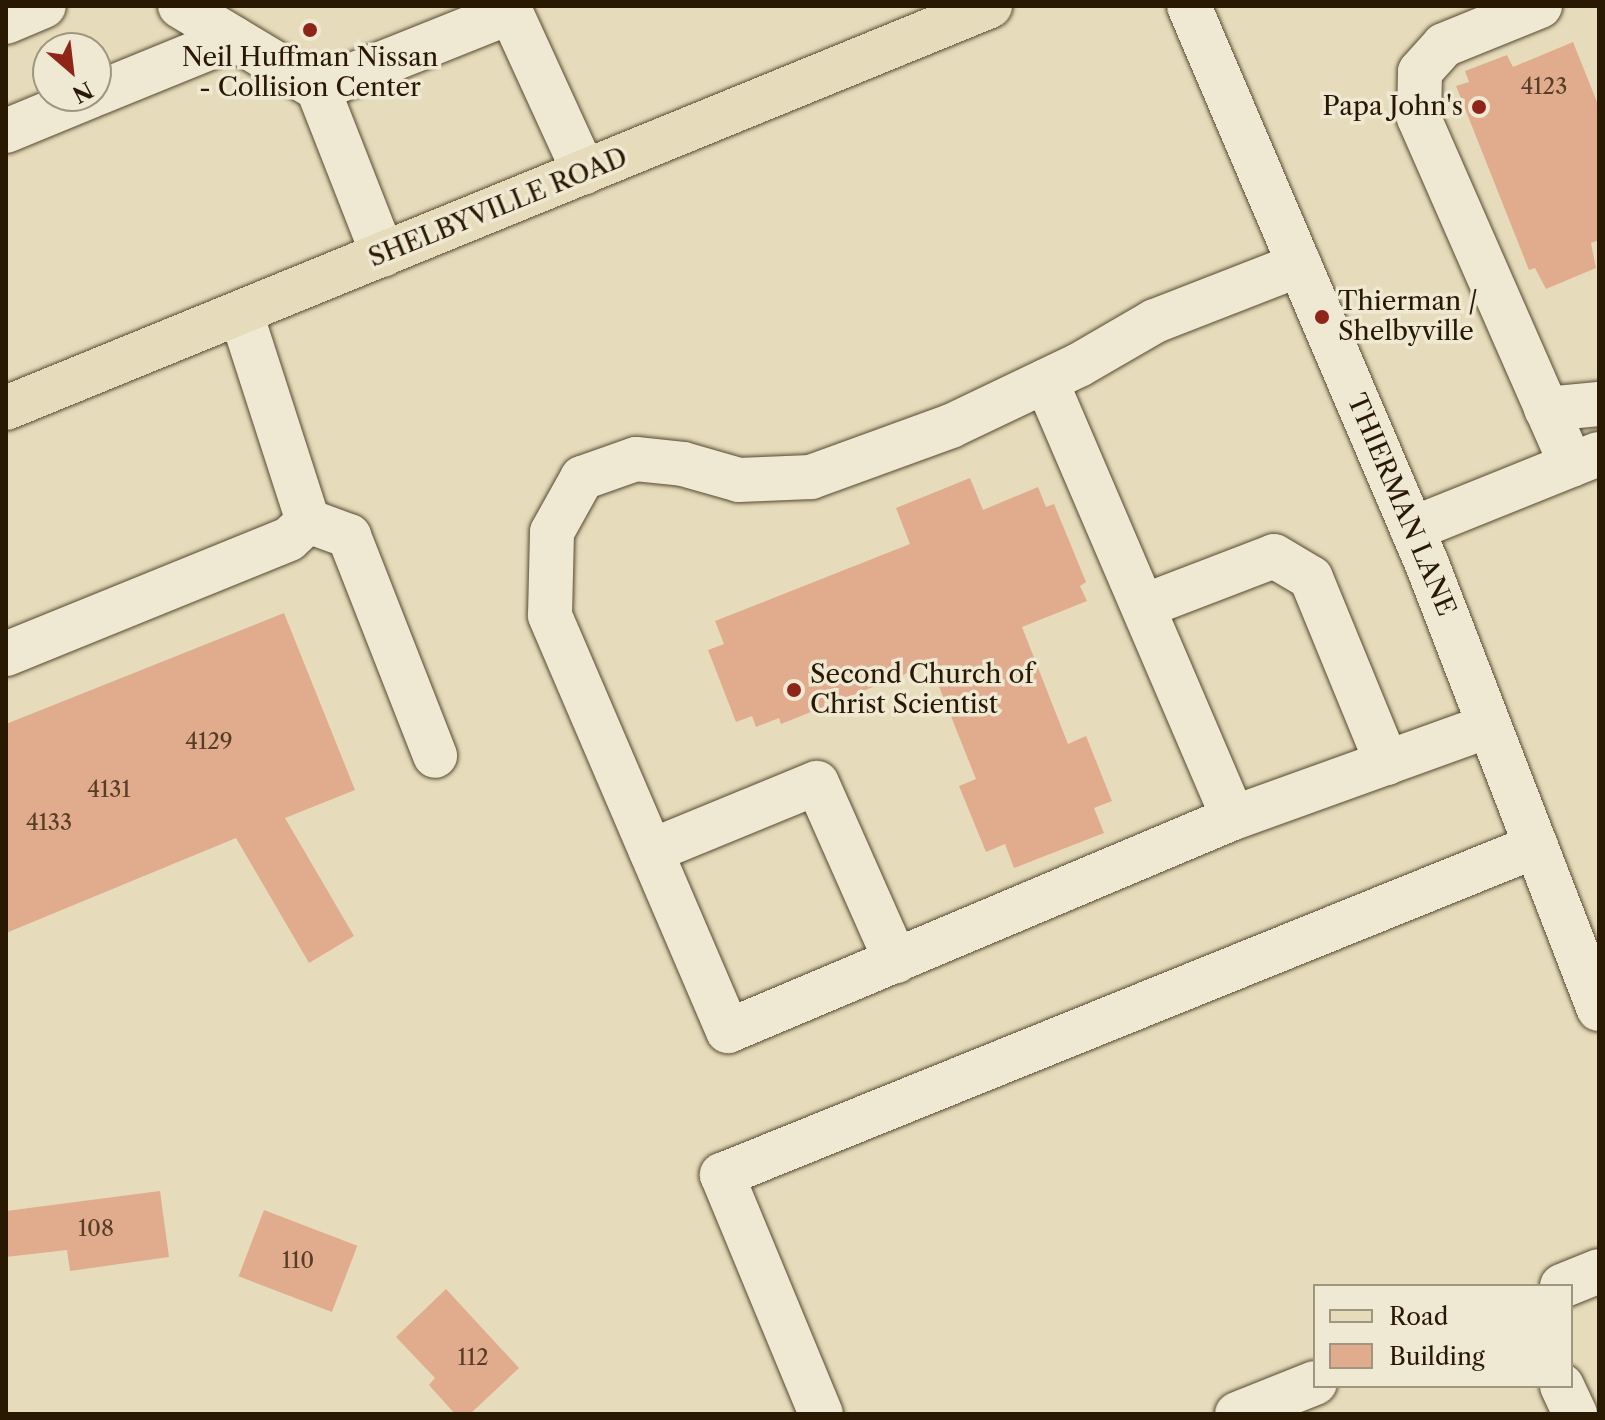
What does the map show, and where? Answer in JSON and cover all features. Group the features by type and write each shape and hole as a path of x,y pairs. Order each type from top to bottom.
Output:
{"main road":[{"name":"SHELBYVILLE ROAD","path":"6,408 584,172 930,17 990,6"}],"street":[{"path":"6,22 44,6"},
{"path":"180,6 318,89 383,255"},
{"name":"THIERMAN LANE","path":"1189,6 1412,529 1599,1009"},
{"path":"1412,529 1585,459 1546,409 1419,118 1420,72 1444,45 1540,6"},
{"path":"318,89 509,9 584,172"},
{"path":"112,88 233,38"},
{"path":"6,131 52,112"},
{"path":"1299,265 1155,321 1046,381 951,426 811,477 739,480 683,464 636,459 582,478 552,532 550,615 728,1031 1233,818 1489,726"},
{"path":"241,314 308,521"},
{"path":"1046,381 1233,818"},
{"path":"1546,409 1599,404"},
{"path":"6,654 289,539 308,521"},
{"path":"308,521 349,536 435,756"},
{"path":"1144,606 1274,556 1311,578 1387,763"},
{"path":"651,851 817,783 896,961"},
{"path":"821,1414 722,1175 1536,846"},
{"path":"1567,1284 1599,1271"},
{"path":"1237,1414 1313,1384"},
{"path":"1563,1388 1575,1414"}],"building":[{"path":"1573,42 1599,107 1599,240 1591,243 1596,268 1546,289 1535,268 1529,270 1456,86 1469,82 1465,71 1507,55 1513,67"},
{"name":"Second Church of Christ Scientist","path":"970,478 983,510 1038,487 1046,507 1054,504 1086,582 1080,586 1087,601 1022,627 1068,744 1086,736 1112,801 1094,808 1104,833 1014,868 1005,844 986,852 959,786 976,779 930,664 781,724 779,718 756,727 752,716 736,722 708,650 724,644 715,621 910,544 896,508"},
{"path":"284,613 355,790 285,818 354,936 309,963 236,838 6,933 6,724"},
{"path":"160,1191 169,1257 70,1271 67,1250 6,1257 6,1211"},
{"path":"264,1210 357,1246 332,1312 239,1276"},
{"path":"446,1289 519,1368 470,1414 455,1414 429,1385 435,1378 396,1337"}],"place":[{"name":"Neil Huffman Nissan - Collision Center","path":"310,30"},
{"name":"Papa John's","path":"1479,107"},
{"name":"Thierman / Shelbyville","path":"1322,317"},
{"name":"Second Church of Christ Scientist","path":"794,690"}]}
